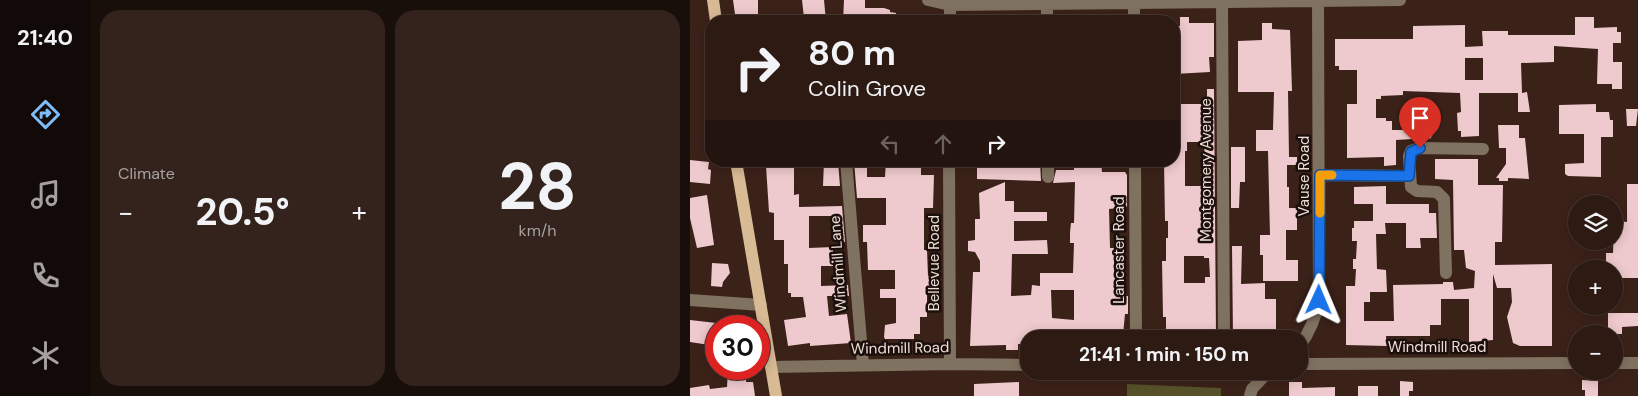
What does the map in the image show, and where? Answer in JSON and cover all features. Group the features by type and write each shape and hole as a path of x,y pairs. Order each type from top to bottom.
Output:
{"main road":[{"path":"712,0 715,15"},
{"path":"737,167 776,396"}],"street":[{"path":"928,0 950,2 1400,0"},
{"name":"Vause Road","path":"1308,334 1316,317 1319,300 1318,0"},
{"name":"Montgomery Avenue","path":"1222,1 1224,330"},
{"path":"950,2 950,15"},
{"path":"1047,2 1047,15"},
{"path":"1134,2 1134,15"},
{"path":"1446,273 1444,199 1437,192 1413,190 1409,176 1409,156 1414,150 1483,149"},
{"name":"Windmill Lane","path":"846,167 862,365"},
{"name":"Bellevue Road","path":"949,167 950,364"},
{"path":"1048,167 1048,177"},
{"name":"Lancaster Road","path":"1135,167 1136,330"},
{"path":"1320,175 1409,176"},
{"path":"690,300 761,305"},
{"path":"1623,363 1638,362"},
{"name":"Windmill Road","path":"1308,364 1568,363"},
{"name":"Windmill Road","path":"771,367 1020,365"},
{"path":"1250,396 1252,390 1261,380"}],"shaded area":[{"path":"1127,384 1221,388 1221,396 1127,396"}],"building":[{"path":"733,0 758,0 758,15 735,15"},
{"path":"802,0 824,0 825,15 804,15"},
{"path":"844,0 865,0 865,8 884,8 896,13 896,15 843,15"},
{"path":"1180,17 1189,17 1189,23 1214,23 1214,57 1209,57 1210,72 1180,74"},
{"path":"1575,17 1594,17 1594,28 1617,27 1617,32 1621,32 1621,43 1613,43 1613,62 1622,62 1622,89 1612,89 1612,84 1597,84 1598,49 1554,46 1554,62 1521,63 1522,93 1527,92 1530,112 1518,112 1518,93 1479,93 1479,136 1461,137 1461,131 1458,131 1457,113 1461,112 1460,93 1403,91 1403,95 1381,96 1381,99 1376,99 1376,118 1386,118 1386,121 1392,121 1392,130 1412,130 1412,139 1396,140 1396,165 1384,166 1384,157 1347,158 1347,104 1357,104 1357,70 1339,70 1339,66 1335,66 1335,39 1413,39 1413,26 1465,25 1465,47 1483,46 1482,31 1508,31 1508,35 1575,35","holes":["1465,58 1483,58 1483,80 1465,80"]},
{"path":"1262,23 1272,23 1272,29 1290,30 1292,91 1288,91 1289,157 1297,157 1297,165 1287,165 1287,187 1289,187 1289,208 1297,208 1297,230 1286,230 1286,260 1298,260 1298,281 1263,281 1263,255 1260,255 1260,235 1270,235 1268,151 1256,151 1256,130 1273,130 1274,92 1238,92 1238,41 1262,40"},
{"path":"1207,89 1214,89 1216,330 1166,330 1166,317 1163,317 1162,261 1166,261 1166,238 1168,238 1168,221 1165,221 1164,167 1180,167 1180,104 1207,104","holes":["1187,142 1204,142 1206,186 1185,186 1185,151 1187,151","1184,256 1204,256 1204,258 1209,258 1210,277 1205,277 1205,283 1184,283"]},
{"path":"1432,101 1438,112 1437,128 1430,139 1414,113"},
{"path":"1596,104 1596,112 1609,112 1610,120 1613,120 1613,137 1601,137 1601,177 1568,176 1565,174 1565,164 1584,163 1584,134 1559,134 1559,105"},
{"path":"1626,109 1638,109 1636,126 1627,126"},
{"path":"1498,125 1519,125 1519,138 1525,138 1529,179 1508,178 1508,181 1499,181 1499,178 1496,178 1506,164 1506,148 1499,148"},
{"path":"1231,147 1245,147 1245,182 1240,182 1239,208 1231,208"},
{"path":"1435,159 1478,159 1478,185 1503,185 1502,242 1495,242 1495,265 1552,264 1552,346 1520,346 1513,343 1507,317 1512,302 1511,288 1497,288 1493,274 1493,340 1469,342 1469,299 1441,299 1441,325 1430,325 1430,336 1386,336 1387,346 1346,345 1346,286 1355,286 1356,269 1353,269 1353,259 1356,259 1357,241 1352,241 1352,228 1354,228 1354,221 1373,221 1373,204 1354,204 1354,187 1386,186 1386,204 1429,204 1429,213 1436,213 1437,238 1420,238 1421,248 1406,248 1406,223 1385,223 1386,234 1376,234 1377,269 1386,270 1387,292 1370,292 1370,302 1364,302 1364,321 1394,321 1393,285 1453,282 1454,290 1474,288 1475,271 1466,268 1464,250 1454,250 1453,180 1435,179"},
{"path":"690,160 705,162 705,167 711,170 710,184 690,182"},
{"path":"766,167 794,167 794,195 799,194 799,207 842,206 845,242 834,242 833,216 809,216 809,248 833,247 833,266 821,266 821,286 848,285 849,296 827,296 829,316 847,314 851,343 810,346 810,343 788,346 784,320 806,317 803,297 791,297 791,293 788,293 788,264 784,264 784,240 774,240 774,213 769,212"},
{"path":"824,167 838,167 840,186 823,186"},
{"path":"854,167 867,167 867,177 885,177 886,167 921,167 921,175 934,175 933,208 924,208 924,250 927,250 928,276 933,276 932,295 927,295 927,317 920,317 920,334 914,334 914,339 885,339 884,337 885,325 896,323 896,298 880,298 880,289 895,289 895,270 868,270 867,242 863,242 863,225 886,225 886,198 857,198"},
{"path":"977,167 1040,167 1041,181 977,179"},
{"path":"1074,167 1102,167 1102,172 1125,172 1127,175 1127,207 1109,209 1110,248 1114,248 1114,272 1120,272 1120,296 1128,296 1128,314 1125,314 1123,330 1020,330 1018,350 1006,350 1006,345 970,346 973,272 980,272 980,261 975,252 968,251 968,241 975,240 975,219 980,219 979,193 1005,182 1005,201 1014,201 1014,212 1047,212 1047,221 1014,221 1014,241 1047,240 1048,254 1012,254 1011,296 1031,295 1032,285 1040,286 1040,273 1073,273 1074,243 1070,243 1070,232 1071,223 1074,223 1075,182 1053,183 1056,170 1074,170","holes":["1051,290 1074,290 1074,320 1052,318"]},
{"path":"1627,184 1638,184 1638,278 1623,278 1623,260 1606,260 1606,253 1613,253 1613,250 1623,250 1623,222 1627,222"},
{"path":"707,195 714,245 697,248 690,218 690,198"},
{"path":"1232,246 1242,246 1241,284 1265,283 1265,299 1276,299 1276,330 1233,330"},
{"path":"712,263 728,264 730,273 723,282 722,287 711,286"},
{"path":"1638,313 1638,326 1608,325 1608,315"},
{"path":"690,320 705,322 705,344 690,342"},
{"path":"727,380 753,382 755,396 690,396 690,388 709,385 710,389 727,387"},
{"path":"1582,380 1598,381 1598,396 1585,396 1585,390 1582,390"},
{"path":"1400,381 1413,382 1413,391 1409,391 1409,396 1400,396"},
{"path":"1019,382 1019,396 974,396 974,384"},
{"path":"1289,382 1302,382 1302,388 1335,387 1335,396 1289,396"},
{"path":"1358,386 1378,386 1378,396 1358,396"}],"slow traffic":[{"path":"1320,213 1320,175 1332,175"}],"route":[{"path":"1319,300 1320,175 1409,176 1409,156 1411,152 1420,148"}]}
